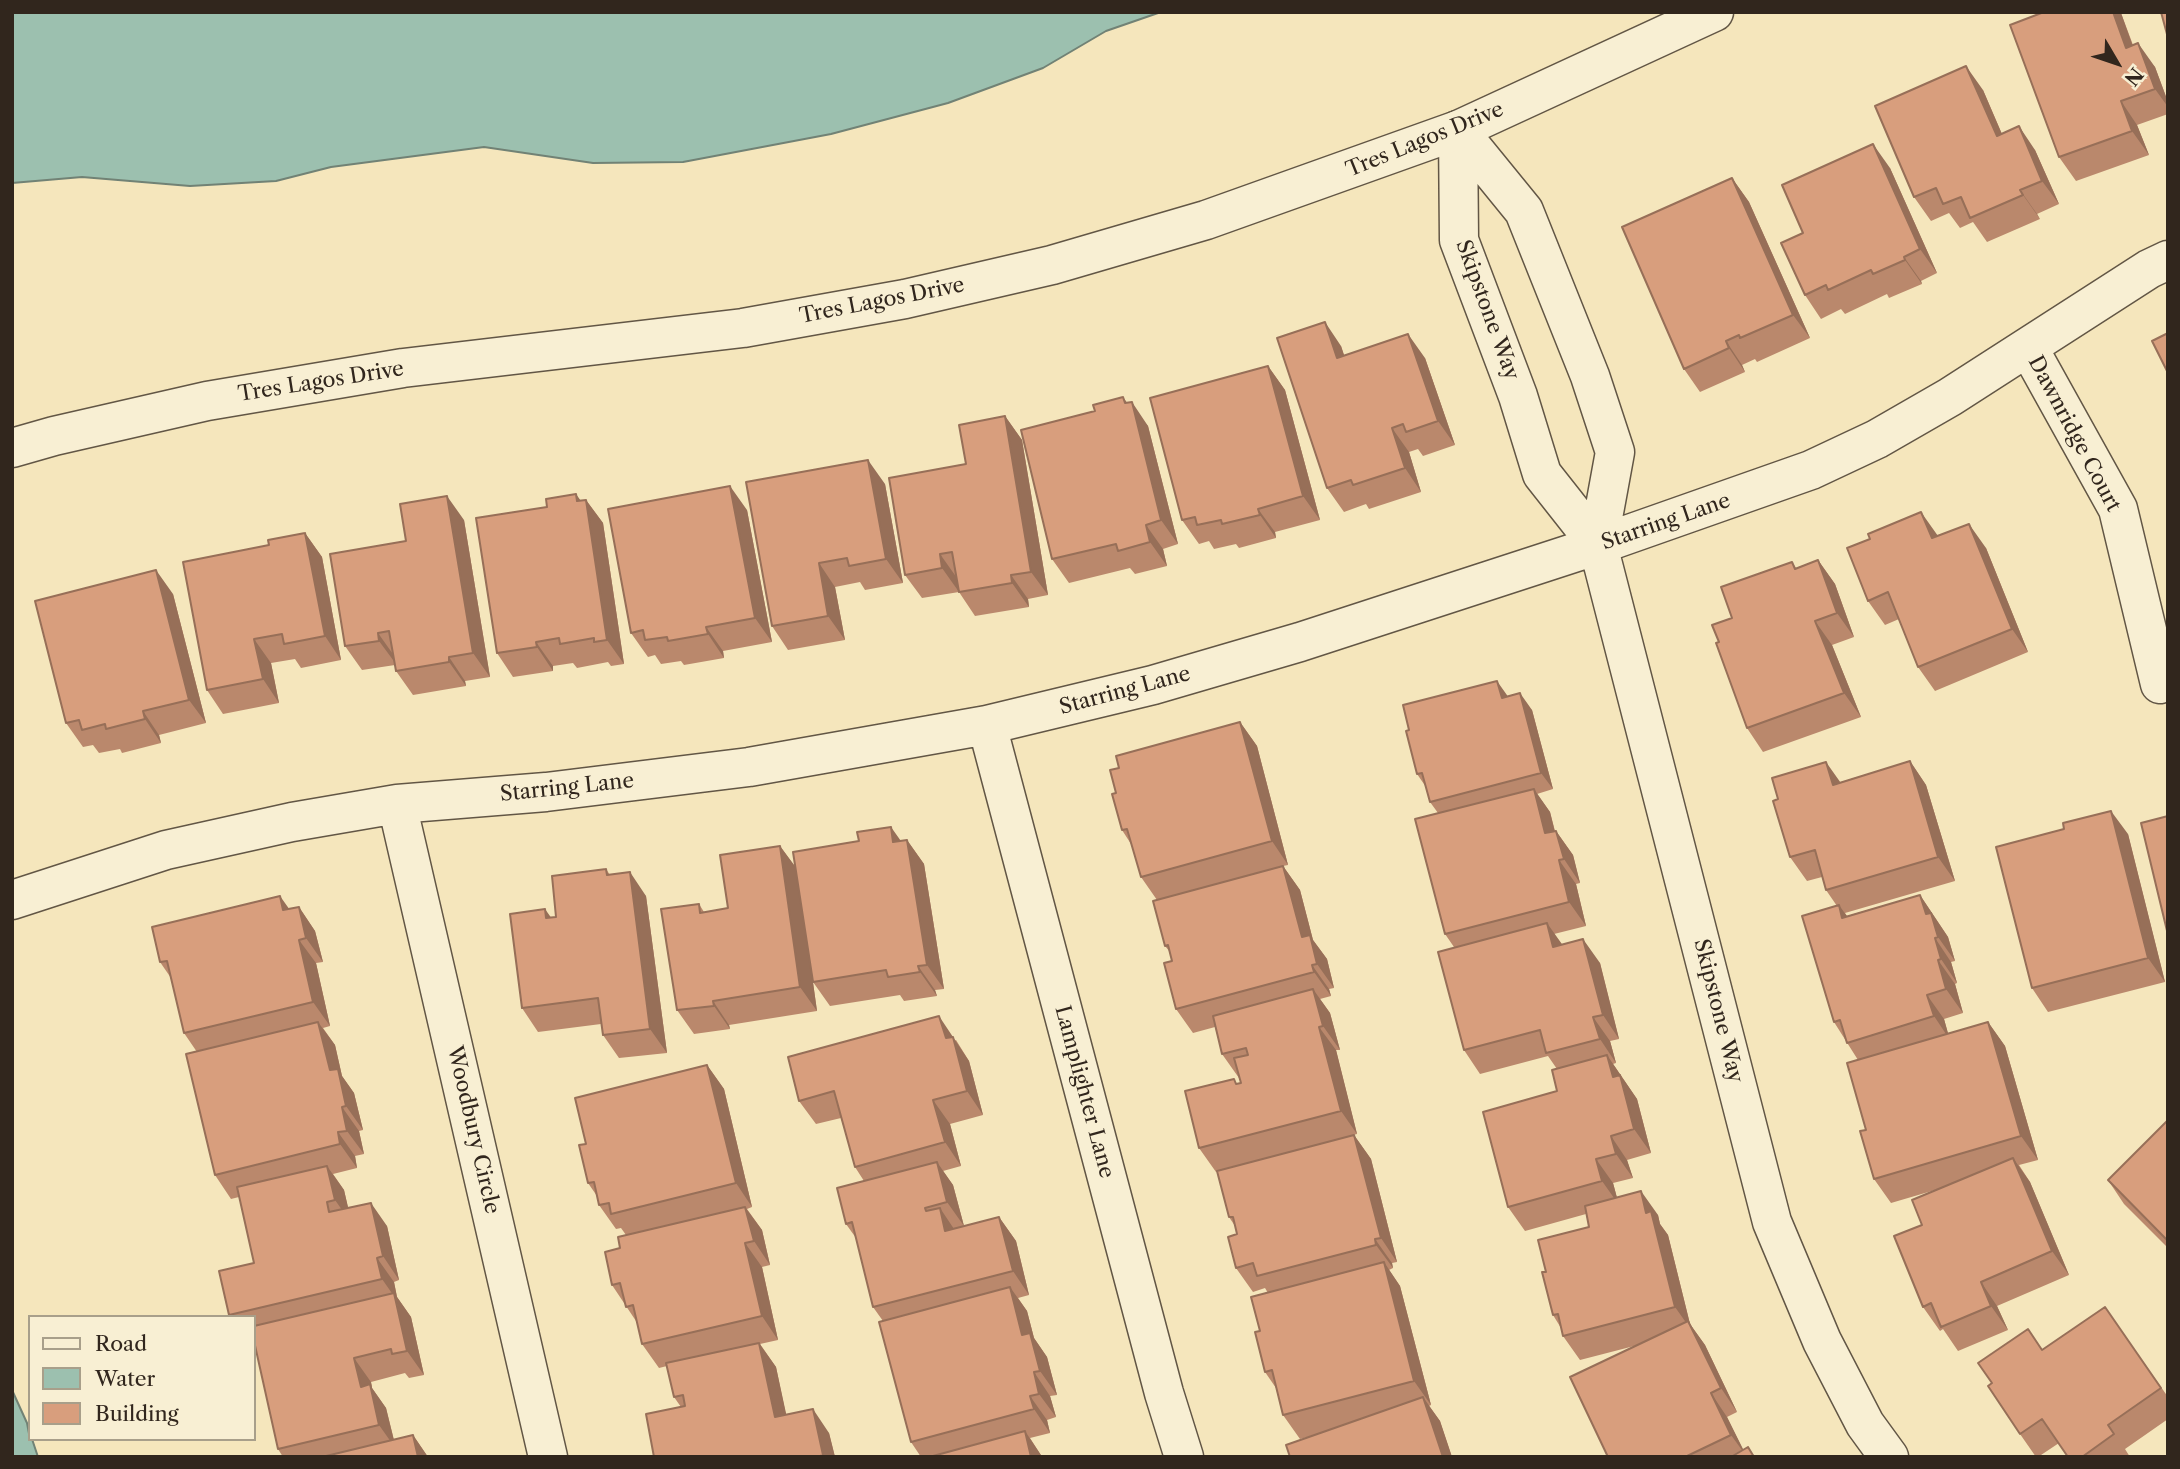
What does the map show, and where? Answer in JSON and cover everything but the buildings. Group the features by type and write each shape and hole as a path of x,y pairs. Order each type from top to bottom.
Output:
{"street":[{"name":"Tres Lagos Drive","path":"12,448 207,401 403,368 743,328 905,299 1052,265 1206,220 1458,130 1714,12"},
{"name":"Skipstone Way","path":"1458,130 1524,211 1590,376 1615,452 1598,545"},
{"name":"Skipstone Way","path":"1458,130 1459,240 1518,396 1542,474 1598,545 1772,1222 1822,1341 1865,1424 1889,1457"},
{"name":"Starring Lane","path":"12,900 166,850 292,822 397,804 546,792 749,767 987,725 1153,685 1366,622 1598,545 1811,470 1877,439 1950,397 2149,269 2168,260"},
{"name":"Dawnridge Court","path":"2028,347 2118,509 2160,684"},
{"name":"Lamplighter Lane","path":"987,725 1164,1394 1184,1457"},
{"name":"Woodbury Circle","path":"397,804 548,1457"}],"water":[{"path":"12,12 1161,12 1106,31 1043,68 948,103 831,134 683,162 593,163 484,147 331,167 276,181 190,186 82,177 12,183"},
{"path":"12,1390 27,1423 28,1441 33,1441 38,1457 12,1457"}]}
